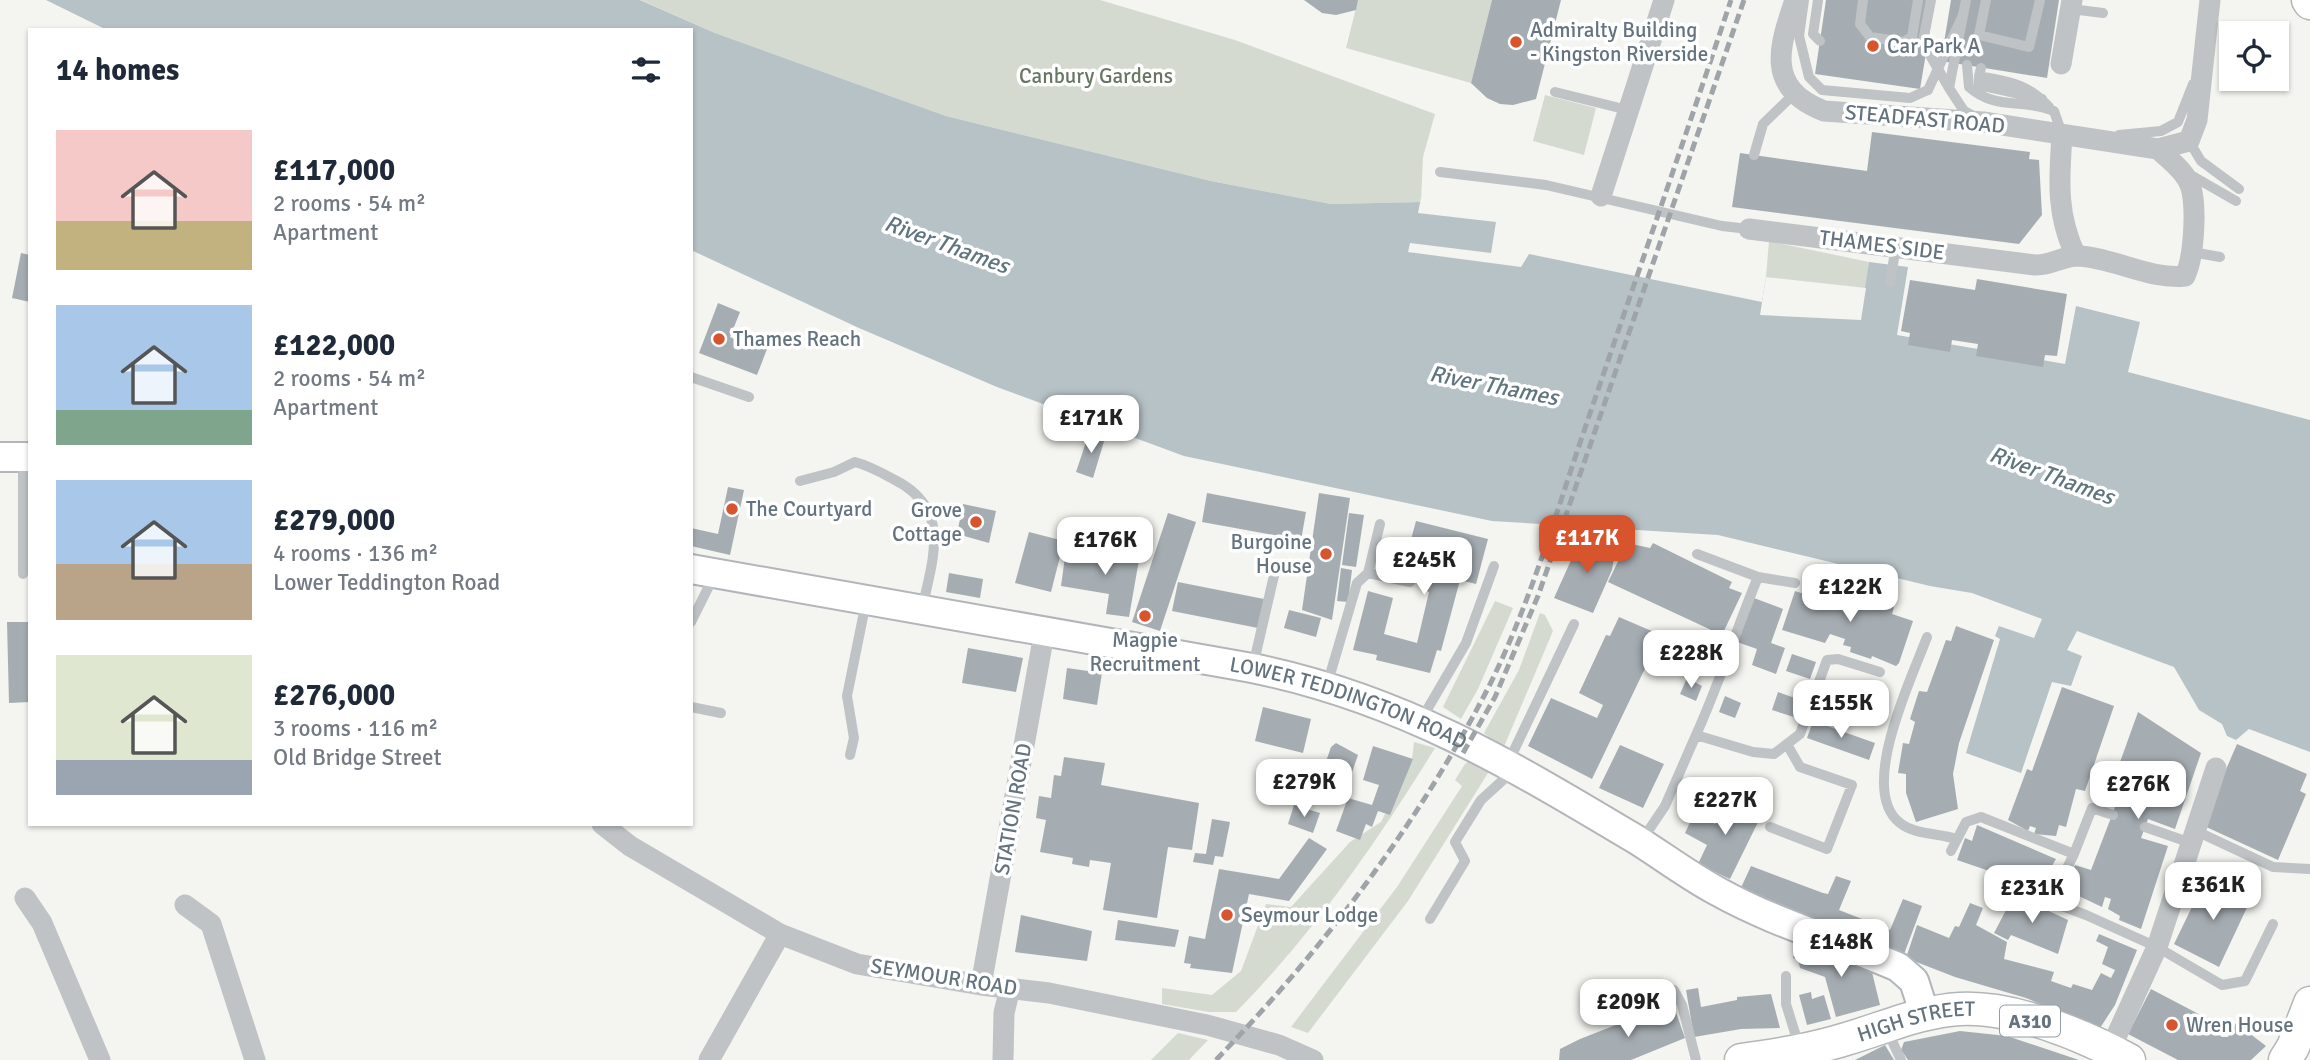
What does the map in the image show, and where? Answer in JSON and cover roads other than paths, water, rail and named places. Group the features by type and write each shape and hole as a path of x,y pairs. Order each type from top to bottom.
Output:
{"main road":[{"path":"2285,1060 2293,1047 2310,1003"},
{"name":"HIGH STREET","path":"1747,1060 1800,1051 1925,1015 1961,1009 1989,1011 2067,1032 2119,1055"}],"street":[{"path":"1601,196 1664,0"},
{"path":"1795,0 1779,46 1784,77 1795,93"},
{"path":"2158,149 2189,141 2197,120 2202,53 2210,0"},
{"path":"2061,64 2071,4"},
{"name":"STEADFAST ROAD","path":"1795,93 1824,111 1983,122 2158,149"},
{"path":"2070,136 2059,173 2063,229 2076,256"},
{"path":"2158,149 2180,169 2192,191 2192,252"},
{"name":"THAMES SIDE","path":"1749,229 2035,265 2049,266 2076,256 2163,275 2185,276 2192,263 2192,252"},
{"name":"LOWER TEDDINGTON ROAD","path":"703,572 1044,634 1252,668 1327,685 1421,720 1512,766 1719,892 1765,915 1904,971 1918,988 1925,1015"},
{"name":"STATION ROAD","path":"981,985 1044,634"},
{"path":"2119,1055 2216,768"},
{"name":"SEYMOUR ROAD","path":"605,826 630,846 780,934 857,964 981,985 1049,993 1207,1025 1279,1045 1313,1060"},
{"path":"24,898 42,923 100,1060"},
{"path":"186,905 211,924 255,1060"},
{"path":"709,1060 780,934"},
{"path":"1003,1060 1004,1013 1010,988"}],"lane":[{"path":"1804,0 1799,36 1809,78 1822,90 1910,98 1928,90 1963,15"},
{"path":"1818,0 1813,34 1820,41"},
{"path":"1863,0 1860,24 1870,37 1903,41 1912,37 1917,0"},
{"path":"1931,0 1925,46 1964,111 1983,122"},
{"path":"1949,88 1956,64 1966,0"},
{"path":"1986,0 1979,36 2029,47 2040,0"},
{"path":"2071,4 2103,13"},
{"path":"1980,72 2034,90 2070,136 2161,131 2178,122 2202,53"},
{"path":"1967,65 1969,88 1983,100 2041,106 2053,111"},
{"path":"1555,92 1628,110"},
{"path":"1754,155 1763,124 1795,93"},
{"path":"2189,141 2201,161 2239,189"},
{"path":"2180,169 2236,201"},
{"name":"THAMES SIDE","path":"1440,172 1546,185 1722,226 1749,229"},
{"path":"1890,282 1895,246"},
{"path":"2192,252 2220,257"},
{"path":"693,378 749,397"},
{"path":"18,457 23,574"},
{"path":"800,481 834,472 855,462 906,485 923,499 935,533 921,612"},
{"path":"1327,685 1357,583 1368,573 1380,524"},
{"path":"1697,554 1758,577 1795,583"},
{"path":"1421,720 1466,643 1494,566"},
{"path":"1252,668 1276,567"},
{"path":"693,614 703,572"},
{"path":"1368,573 1410,582"},
{"path":"1640,842 1665,806 1731,655 1731,640 1758,577"},
{"path":"850,755 854,738 847,696 866,602"},
{"path":"1430,919 1465,862 1455,842 1481,800 1512,766 1574,624"},
{"path":"1927,637 1886,754 1881,783 1889,812 1901,824 1956,839"},
{"path":"1696,735 1753,752 1774,754 1788,746 1800,734 1827,660 1838,659 1880,672"},
{"path":"693,707 721,713"},
{"path":"1770,827 1828,849 1852,785 1800,767 1788,746"},
{"path":"2043,881 2062,878 2092,808 2113,815"},
{"path":"1951,851 1966,822 1980,817 2074,855"},
{"path":"2145,827 2193,837 2273,867 2310,869"},
{"path":"1996,881 2086,915 2157,947 2222,985 2245,981 2273,924"},
{"path":"1786,976 1786,1004 1800,1051"},
{"path":"1630,991 1660,986 1674,990 1682,1005 1696,1060"},
{"path":"1885,1027 1901,1060"}],"water":[{"name":"River Thames","path":"46,0 640,0 715,33 946,116 1211,181 1331,204 1421,202 1520,213 1529,254 1762,302 1766,277 1865,288 1869,262 1908,267 1897,335 2065,364 2076,306 2140,322 2128,372 2310,420 2310,752 2249,729 2236,740 2227,736 2222,724 2199,710 2174,667 2077,631 2067,650 2082,656 2071,686 2052,682 2021,773 1966,753 2000,639 1995,636 1999,626 2034,638 2042,619 1972,593 1930,586 1718,535 1492,521 1184,456 997,387 859,328 693,251 693,28 103,28"}],"railway":[{"path":"1216,1060 1293,976 1364,887 1428,793 1485,694 1514,630 1539,564 1731,0"},
{"path":"1463,753 1495,697 1538,596 1744,0"}],"place":[{"name":"Admiralty Building - Kingston Riverside","path":"1516,42"},
{"name":"Car Park A","path":"1873,46"},
{"name":"Thames Reach","path":"719,339"},
{"name":"The Courtyard","path":"732,509"},
{"name":"Grove Cottage","path":"976,522"},
{"name":"Burgoine House","path":"1326,554"},
{"name":"Magpie Recruitment","path":"1145,616"},
{"name":"Seymour Lodge","path":"1227,915"},
{"name":"Wren House","path":"2172,1025"}],"park label":[{"name":"Canbury Gardens","path":"1096,76"}]}
